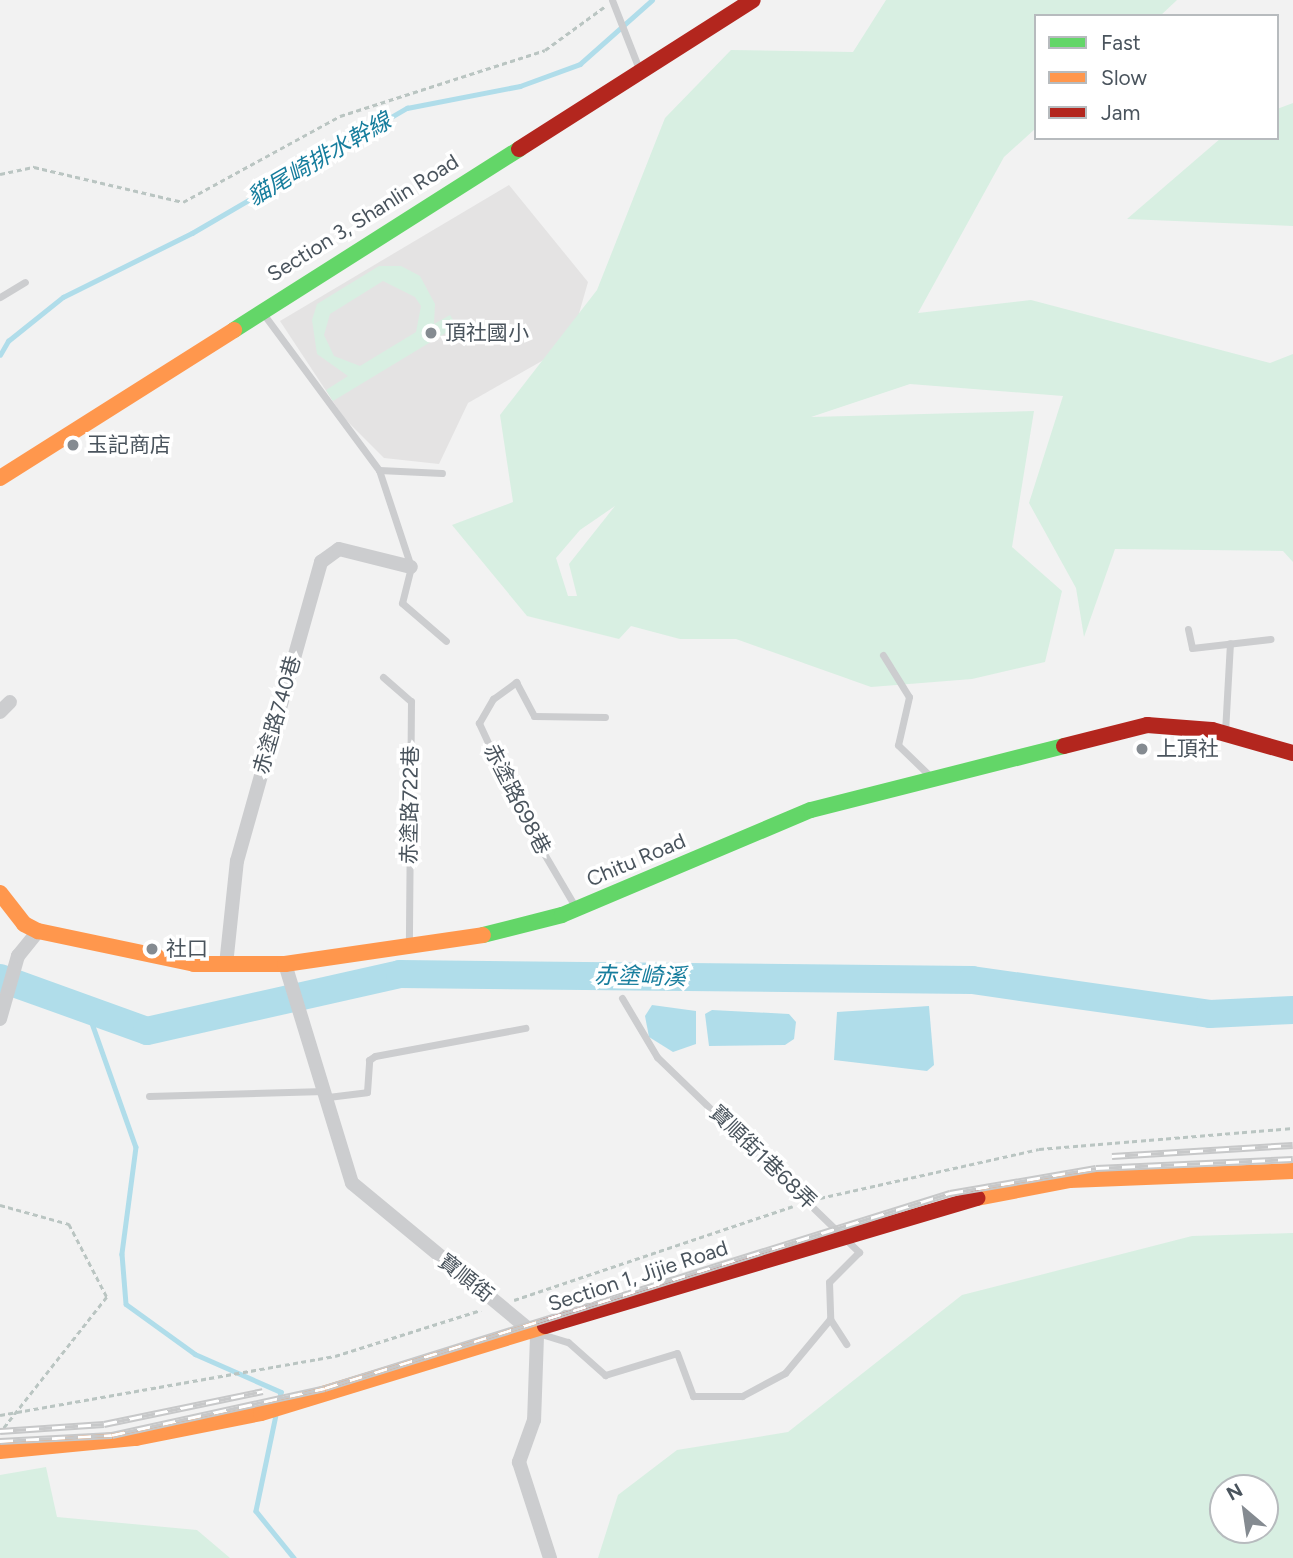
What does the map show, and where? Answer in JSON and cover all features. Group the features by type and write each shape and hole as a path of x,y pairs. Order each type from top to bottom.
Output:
{"street":[{"name":"Section 3, Shanlin Road","path":"0,478 259,309 753,0"},
{"name":"赤塗路740巷","path":"226,965 237,861 321,562 339,549 411,567"},
{"name":"Chitu Road","path":"0,893 24,924 38,931 175,961 226,965 285,964 504,932 576,908 811,810 1147,725 1225,733 1293,753"},
{"path":"0,1019 18,956 38,931"},
{"name":"寶順街","path":"285,964 328,1094 340,1156 352,1183 534,1332"},
{"name":"Section 1, Jijie Road","path":"0,1451 136,1438 266,1411 534,1332 838,1233 1070,1180 1293,1171"},
{"path":"534,1332 534,1420 519,1462 550,1558"}],"lane":[{"path":"612,0 639,69"},
{"path":"0,297 25,282"},
{"path":"259,309 379,470 411,567 402,603 446,641"},
{"path":"379,470 442,473"},
{"path":"1188,629 1192,648 1270,639"},
{"path":"1225,733 1230,643"},
{"path":"883,655 909,697 898,745 932,779"},
{"name":"赤塗路722巷","path":"383,677 411,701 409,946"},
{"name":"赤塗路698巷","path":"576,908 523,818 479,723 493,699 516,682 534,716 605,717"},
{"name":"寶順街1巷68弄","path":"622,998 657,1057 811,1200 838,1233 859,1252 829,1282 830,1319"},
{"path":"149,1096 368,1091 369,1060 375,1056 525,1028"},
{"path":"534,1332 568,1342 605,1375 677,1353 693,1396 742,1396 785,1373 830,1319 846,1344"}],"path":[{"path":"0,174 34,167 183,202 340,116 545,50 612,0"},
{"name":"Section 1, Jijie Road","path":"0,1415 335,1356 811,1200 1039,1149 1293,1128"},
{"path":"0,1205 69,1224 107,1297 0,1433"}],"shaded area":[{"name":"頂社國小","path":"509,185 588,282 570,345 468,403 439,464 384,458 344,418 280,321"}],"green space":[{"path":"886,0 1177,0 1162,14 1034,14 1034,130 1004,157 918,313 1031,300 1270,363 1293,354 1293,562 1283,551 1115,549 1084,637 1076,588 1029,503 1063,396 910,384 811,417 1034,411 1012,547 1062,591 1045,662 972,679 871,687 736,639 680,639 631,626 619,639 527,616 452,525 513,502 500,415 597,290 665,118 731,50 853,52","holes":["615,506 569,564 577,596 568,596 556,558 580,530"]},
{"path":"1293,103 1293,226 1127,219 1219,140 1279,140 1279,108"},
{"path":"379,266 401,266 420,276 435,304 434,324 450,315 457,326 333,401 326,390 348,376 317,354 312,320 317,304","holes":["383,281 415,297 421,306 416,332 360,366 334,356 324,335 330,314"]},
{"path":"1293,1233 1293,1558 598,1558 618,1495 677,1450 788,1432 962,1295 1192,1236"},
{"path":"46,1467 57,1517 197,1530 230,1558 0,1558 0,1475"}],"water":[{"path":"652,1005 696,1011 696,1044 673,1052 649,1037 645,1016"},
{"path":"929,1006 934,1065 927,1071 834,1060 837,1012"},
{"path":"712,1010 789,1014 796,1022 794,1039 785,1045 709,1046 705,1014"}],"waterway":[{"name":"貓尾崎排水幹線","path":"0,355 8,341 63,297 192,233 407,108 520,86 580,64 652,0"},
{"name":"赤塗崎溪","path":"0,978 147,1031 400,974 972,980 1210,1014 1293,1010"},
{"path":"87,1009 136,1147 122,1254 126,1304 195,1354 281,1392 279,1403"},
{"path":"276,1415 256,1511 294,1558"}],"railway":[{"path":"1112,1156 1293,1145"},
{"path":"0,1441 112,1435 325,1388 950,1193 1096,1168 1293,1159"},
{"path":"0,1431 104,1424 263,1391"}],"traffic: fast":[{"path":"234,330 519,149"},
{"path":"483,935 562,915 811,810 1064,746"}],"traffic: slow":[{"path":"0,478 234,330"},
{"path":"0,893 24,924 38,931 194,964 285,964 483,935"},
{"path":"977,1198 1070,1180 1293,1171"},
{"path":"0,1451 136,1438 261,1413 545,1326"}],"traffic: jam":[{"path":"519,149 753,0"},
{"path":"1064,746 1147,725 1212,730 1293,753"},
{"path":"545,1326 977,1198"}],"place":[{"name":"頂社國小","path":"431,333"},
{"name":"玉記商店","path":"73,445"},
{"name":"上頂社","path":"1142,749"},
{"name":"社口","path":"152,949"}]}
